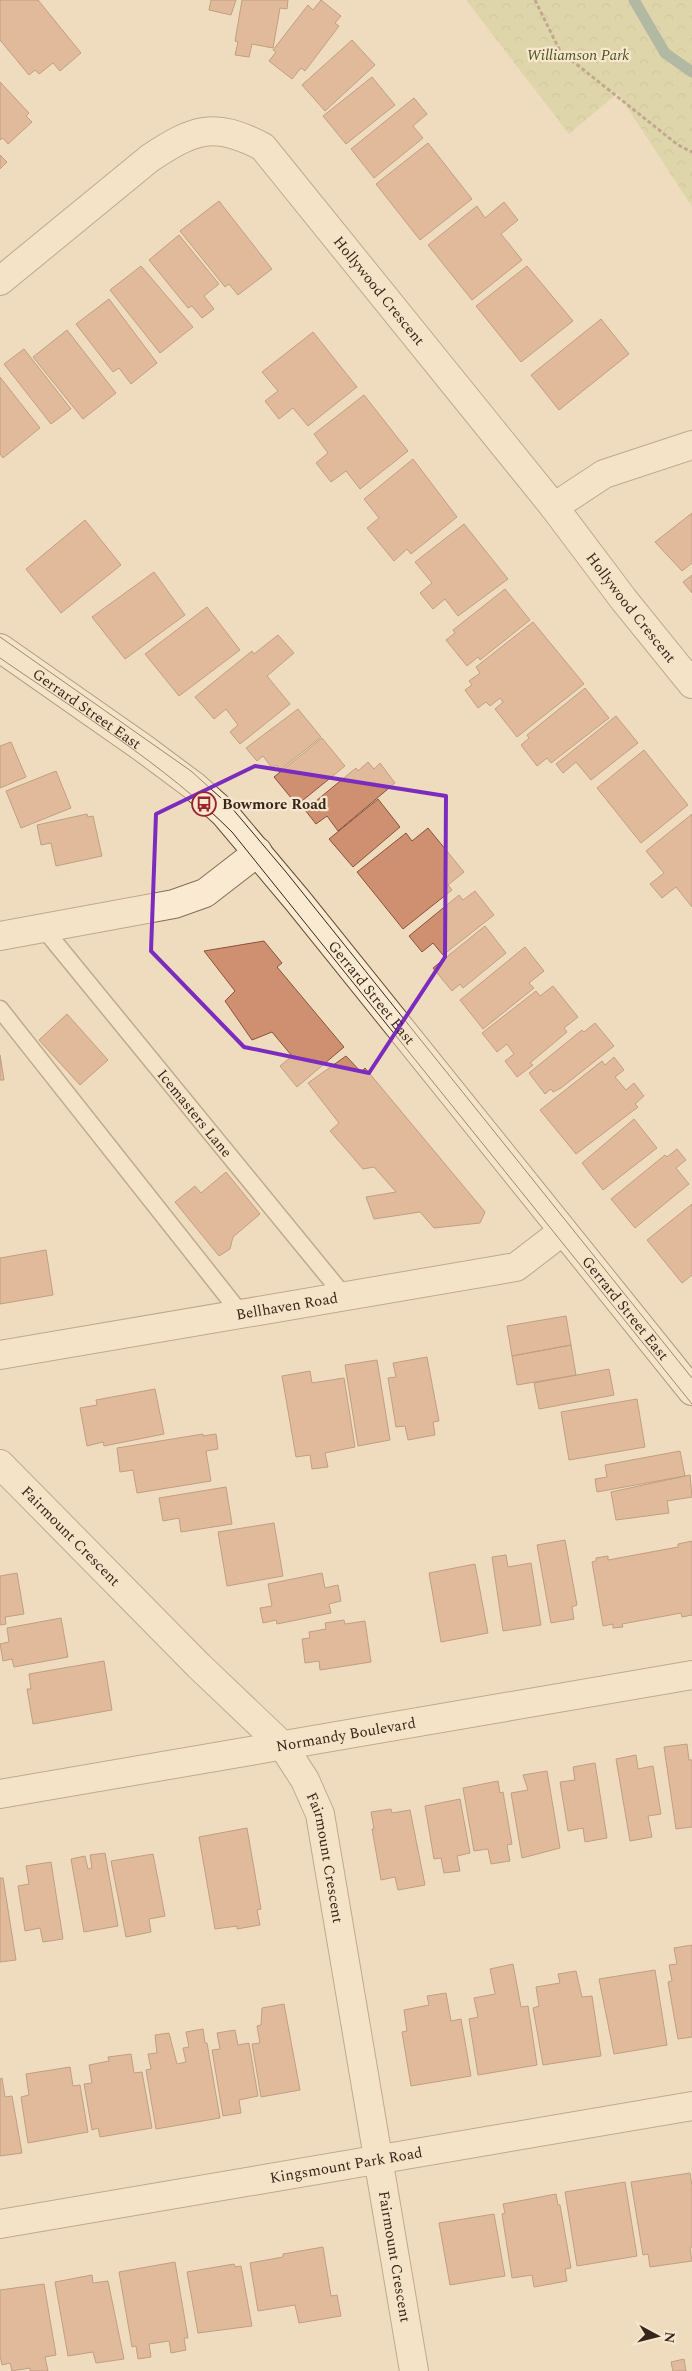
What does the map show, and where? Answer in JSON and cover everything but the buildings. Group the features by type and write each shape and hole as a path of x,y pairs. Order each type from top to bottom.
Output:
{"street":[{"name":"Hollywood Crescent","path":"0,281 150,158 174,142 197,132 216,131 240,135 263,147 554,507 624,600 692,684"},
{"path":"554,507 604,474 692,445"},
{"name":"Gerrard Street East","path":"0,648 194,786 224,813 258,852 692,1391"},
{"path":"0,936 174,904 205,893 258,852"},
{"name":"Bellhaven Road","path":"0,1356 516,1267 563,1231"},
{"name":"Fairmount Crescent","path":"0,1464 199,1666 283,1746 305,1780 320,1814 414,2371"},
{"name":"Normandy Boulevard","path":"0,1794 692,1676"},
{"name":"Kingsmount Park Road","path":"0,2224 692,2106"}],"lane":[{"name":"Icemasters Lane","path":"44,929 345,1297"},
{"path":"0,1009 242,1315"}],"path":[{"path":"535,0 560,51 678,145 692,152"}],"highlighted area":[{"path":"255,766 446,796 445,957 369,1073 244,1047 151,951 156,814"}],"green space":[{"name":"Williamson Park","path":"466,0 692,0 692,207 618,93 569,134"}],"waterway":[{"path":"634,0 665,53 692,72"}],"tram line":[{"path":"0,637 191,771 231,807 286,872 692,1378"},
{"path":"0,658 149,761 206,807 232,832 692,1404"}],"place":[{"name":"Bowmore Road","path":"204,804"}]}
